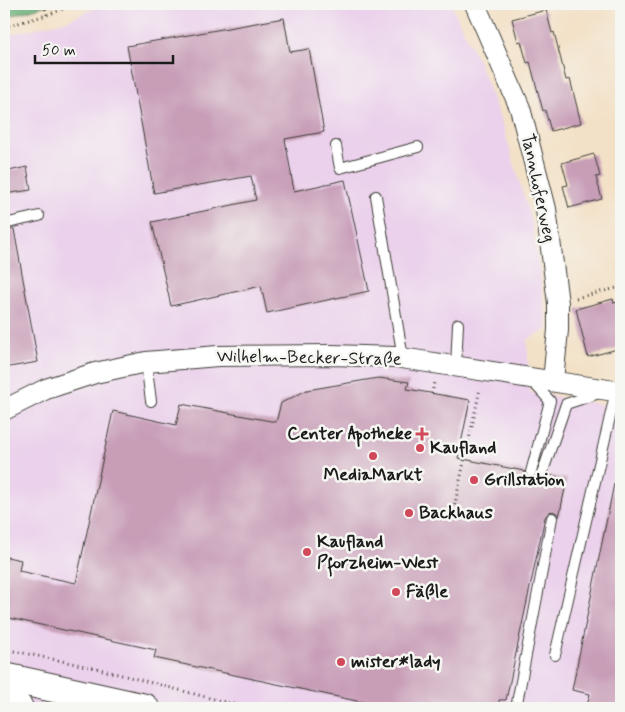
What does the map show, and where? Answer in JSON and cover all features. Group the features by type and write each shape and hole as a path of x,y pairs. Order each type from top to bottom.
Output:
{"main road":[{"path":"4,677 145,708"},
{"path":"4,706 19,708"}],"street":[{"name":"Tannhoferweg","path":"475,4 520,108 546,209 558,303 558,330 552,381"},
{"name":"Wilhelm-Becker-Straße","path":"4,410 27,397 95,372 146,362 227,355 332,355 403,358 615,391"}],"lane":[{"path":"336,146 340,168 418,147"},
{"path":"376,196 403,358"},
{"path":"4,224 39,216"},
{"path":"456,367 458,324"},
{"path":"146,362 151,401"},
{"path":"529,378 550,401 531,472"},
{"path":"542,474 566,404 615,391 555,656"},
{"path":"516,708 552,518"}],"path":[{"path":"44,4 47,15"},
{"path":"4,27 77,4"},
{"path":"558,303 621,287"},
{"path":"447,507 454,508 484,371"},
{"path":"4,649 112,672 248,708"}],"shaded area":[{"path":"105,4 451,4 479,63 503,126 532,224 548,329 527,340 530,392 621,408 621,708 4,708 4,36 68,20"}],"green space":[{"path":"4,4 50,4 4,18"}],"building":[{"path":"546,10 552,33 554,32 566,80 570,79 581,123 551,131 545,110 543,111 530,62 527,63 521,41 518,42 512,19"},
{"path":"284,18 290,52 309,49 324,132 285,139 294,191 345,180 369,291 267,313 261,286 171,306 152,222 256,200 251,176 154,193 127,46"},
{"path":"594,154 600,176 596,177 602,199 569,208 563,186 568,185 562,163"},
{"path":"27,167 31,190 4,194 4,172"},
{"path":"14,229 38,362 4,368 4,231"},
{"path":"613,299 614,303 621,301 621,348 588,357 576,309"},
{"name":"Kaufland Pforzheim-West","path":"378,378 409,382 407,389 470,400 458,458 524,471 530,479 536,477 543,481 549,475 567,479 559,517 553,511 549,512 545,517 506,700 499,700 499,708 390,708 154,658 156,650 4,617 4,568 7,557 21,560 19,571 76,583 113,411 176,425 181,404 276,422 281,403 307,390"},
{"path":"614,484 621,484 621,708 601,708 587,705 590,694 572,690"}],"place":[{"name":"Center Apotheke","path":"422,434"},
{"name":"Kaufland","path":"420,448"},
{"name":"MediaMarkt","path":"373,456"},
{"name":"Grillstation","path":"474,480"},
{"name":"Backhaus","path":"409,513"},
{"name":"Kaufland Pforzheim-West","path":"307,552"},
{"name":"Fäßle","path":"396,592"},
{"name":"mister*lady","path":"341,662"}]}
